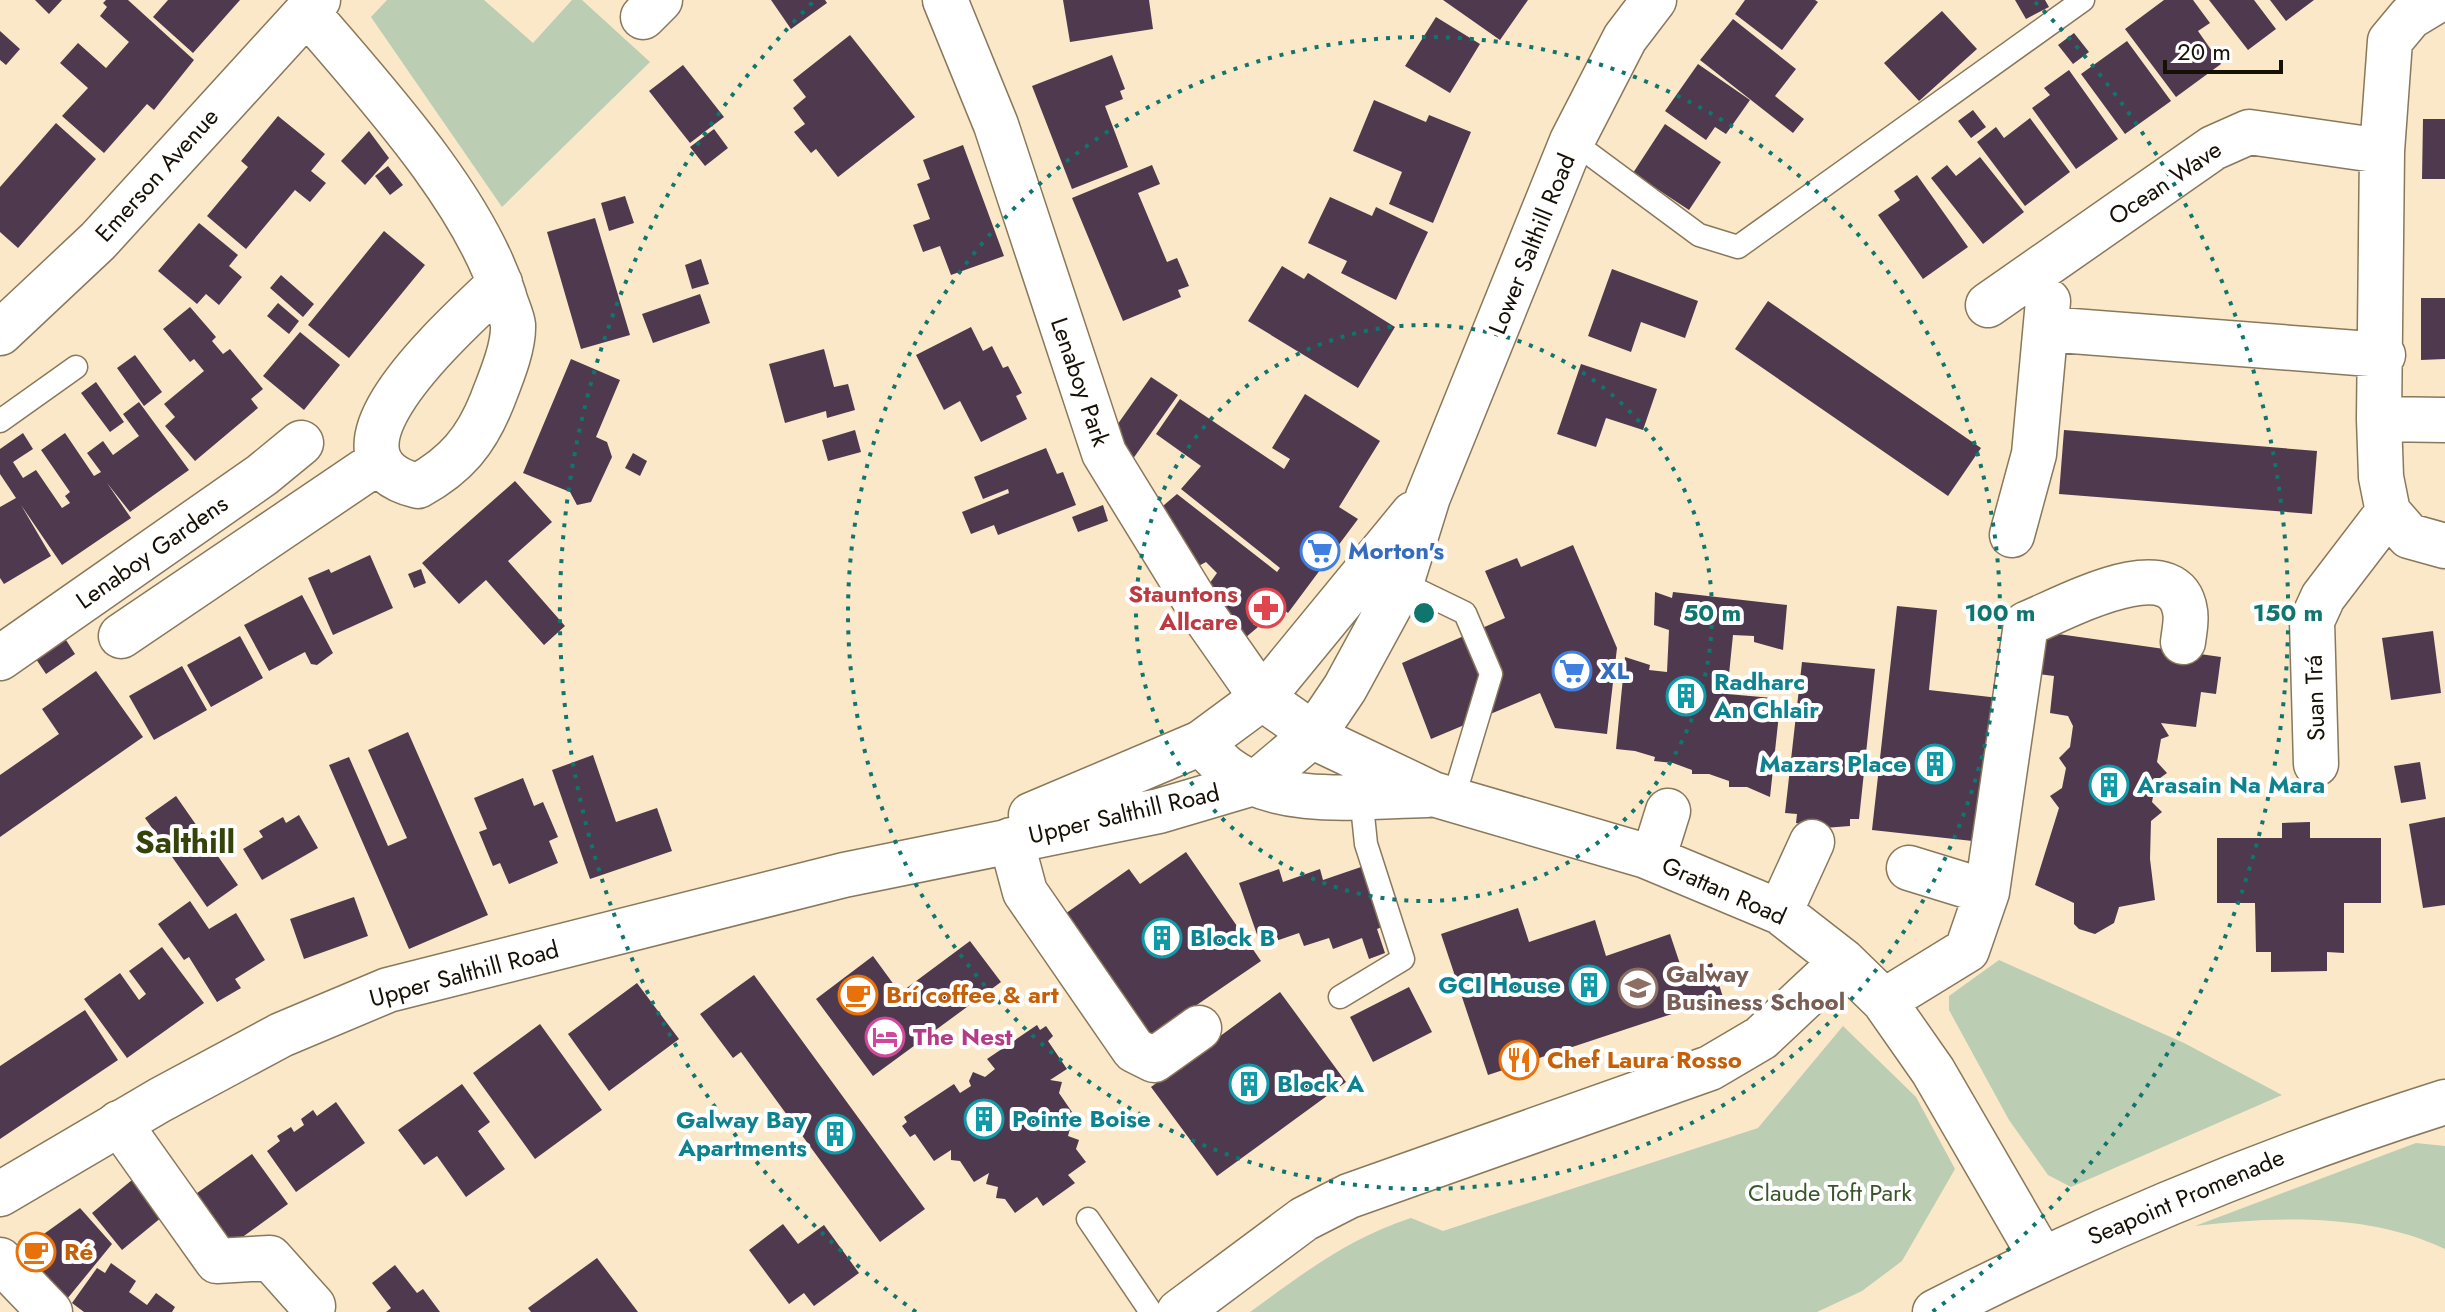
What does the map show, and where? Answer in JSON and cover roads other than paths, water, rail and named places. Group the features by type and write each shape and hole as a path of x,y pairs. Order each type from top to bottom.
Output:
{"street":[{"name":"Lower Salthill Road","path":"1314,734 1345,688 1401,582 1428,497 1572,141 1625,38 1654,0"},
{"path":"2438,0 2410,17 2390,41 2382,151 2383,355 2379,419 2381,477 2388,512 2409,536 2445,546"},
{"name":"Emerson Avenue","path":"0,333 98,241 312,6 473,222 500,283 513,325 496,392 471,445 443,473 418,486 396,481 378,462"},
{"name":"Lenaboy Park","path":"963,11 996,125 1104,453 1203,614 1262,698"},
{"name":"Ocean Wave","path":"1988,305 2213,148 2249,132 2382,151"},
{"path":"2012,535 2034,454 2052,260"},
{"path":"121,636 378,462 375,441 385,409 433,351 500,283"},
{"path":"2046,329 2383,355"},
{"path":"2379,419 2445,420"},
{"name":"Lenaboy Gardens","path":"0,658 262,475 301,443"},
{"name":"Lower Salthill Road","path":"1262,698 1428,497"},
{"name":"Suan Trá","path":"2316,764 2312,621 2323,597 2388,512"},
{"path":"1884,1001 1967,950 1987,892 2009,759 2026,624 2134,581 2154,580 2174,588 2185,610 2183,642"},
{"name":"Grattan Road","path":"1262,698 1314,734 1443,797 1653,859 1780,912 1843,961 1884,1001 1933,1071 2042,1259"},
{"name":"Upper Salthill Road","path":"919,858 1122,780 1201,743 1262,698"},
{"name":"Upper Salthill Road","path":"0,1194 119,1123 281,1035 388,990 919,858 1159,811 1257,782 1314,734"},
{"name":"Grattan Road","path":"1201,743 1229,770 1279,791 1443,797"},
{"path":"1653,859 1668,811"},
{"path":"1011,840 1025,892 1134,1050 1154,1060 1199,1028"},
{"path":"1780,912 1812,842"},
{"path":"1909,868 1987,892"},
{"path":"1179,1312 1304,1219 1349,1196 1710,1068 1761,1038 1843,961"},
{"name":"Seapoint Promenade","path":"1935,1312 2042,1259 2315,1143 2445,1102"},
{"path":"119,1123 217,1261 270,1258 313,1306"},
{"path":"0,1260 50,1312"}],"lane":[{"path":"1572,141 1699,235 1738,247 2083,0"},
{"path":"0,421 76,367"},
{"path":"1401,582 1465,613 1491,674 1443,797"},
{"path":"1340,997 1403,959 1366,844 1361,796"},
{"path":"1088,1219 1151,1312"}],"place":[{"name":"Morton's","path":"1320,551"},
{"name":"Stauntons Allcare","path":"1266,608"},
{"name":"XL","path":"1572,671"},
{"name":"Radharc An Chlair","path":"1686,696"},
{"name":"Mazars Place","path":"1935,764"},
{"name":"Arasain Na Mara","path":"2109,785"},
{"name":"Block B","path":"1162,938"},
{"name":"GCI House","path":"1589,985"},
{"name":"Galway Business School","path":"1638,988"},
{"name":"Brí coffee & art","path":"858,995"},
{"name":"The Nest","path":"885,1037"},
{"name":"Chef Laura Rosso","path":"1519,1060"},
{"name":"Block A","path":"1249,1084"},
{"name":"Pointe Boise","path":"984,1119"},
{"name":"Galway Bay Apartments","path":"835,1134"},
{"name":"Ré","path":"36,1252"}],"district":[{"name":"Salthill","path":"185,842"}],"park label":[{"name":"Claude Toft Park","path":"1830,1193"}]}
